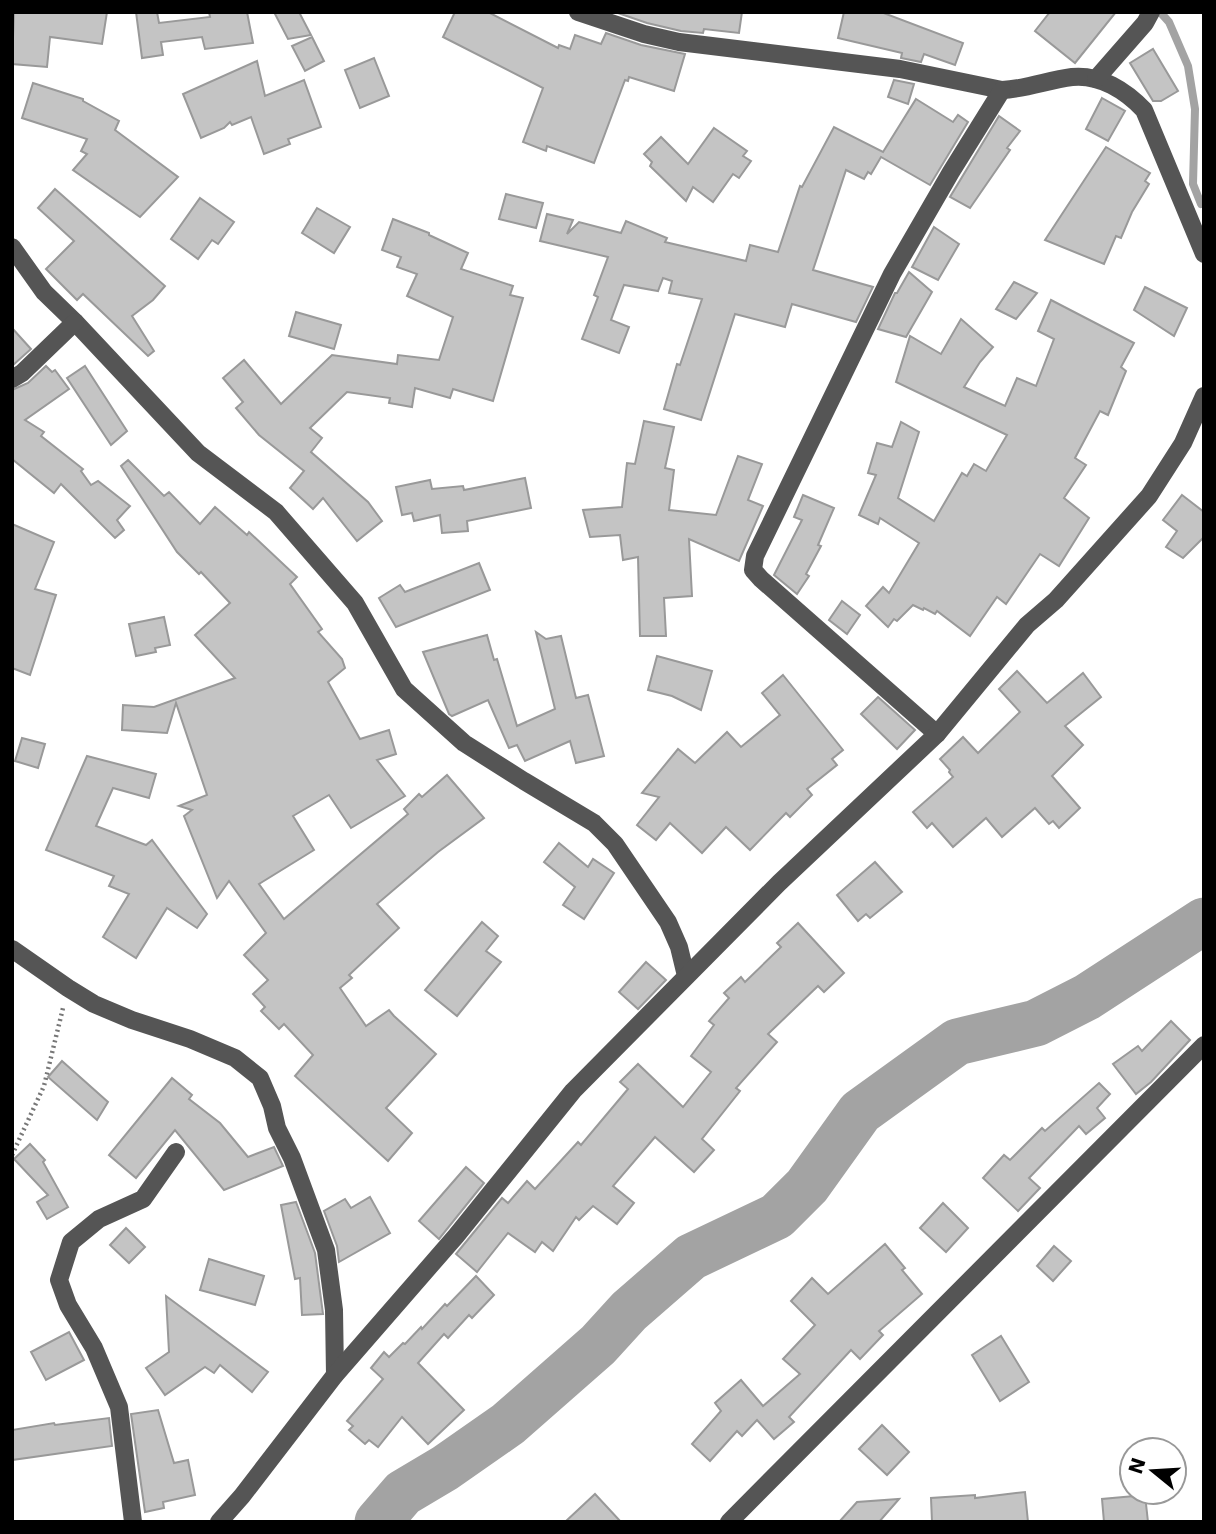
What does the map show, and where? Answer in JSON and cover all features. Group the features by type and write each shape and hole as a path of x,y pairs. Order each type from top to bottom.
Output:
{"street":[{"path":"578,12 644,34 679,42 900,69 1002,90 1075,77 1096,79 1132,97 1144,110 1204,254"},
{"path":"1096,79 1145,23 1151,12"},
{"path":"937,734 753,570 755,556 892,274 1002,90"},
{"path":"1192,225 1204,209"},
{"path":"12,247 44,292 198,453 276,512 355,603 404,689 464,743 594,823 615,844 668,922 679,947 686,976"},
{"path":"12,379 22,373 75,322"},
{"path":"219,1522 335,1375 456,1236 573,1091 779,883 937,734 1027,625 1056,600 1149,496 1183,443 1204,396"},
{"path":"12,949 94,1003 235,1058 260,1078 326,1250 334,1310 335,1375"},
{"path":"729,1522 1204,1045"},
{"path":"133,1522 119,1407 94,1348 68,1305 58,1280 71,1242 99,1219 143,1199 176,1152"}],"path":[{"path":"12,1155 44,1086 68,988"}],"building":[{"path":"14,12 107,12 102,44 50,37 47,67 12,64"},
{"path":"136,12 157,12 159,23 210,17 209,12 247,12 253,43 205,49 202,37 161,42 163,55 142,58"},
{"path":"274,12 299,12 311,35 288,39"},
{"path":"455,12 488,12 558,48 559,45 570,49 575,35 601,44 606,33 641,45 685,54 674,91 629,77 628,81 625,80 594,163 547,146 546,151 523,142 543,88 443,37"},
{"path":"615,12 742,12 739,33 704,29 703,33 647,23"},
{"path":"844,12 881,12 963,43 955,65 924,54 921,62 901,58 902,53 838,38"},
{"path":"1050,12 1116,12 1075,63 1035,31"},
{"path":"312,37 324,61 305,71 292,46"},
{"path":"1153,49 1178,91 1161,101 1153,101 1130,63"},
{"path":"374,58 389,96 360,108 345,70"},
{"path":"257,61 265,96 304,80 321,127 288,139 290,144 264,154 251,117 232,125 230,122 224,128 201,138 183,94"},
{"path":"894,80 914,84 908,104 888,97"},
{"path":"33,83 83,99 119,121 115,130 178,177 140,217 73,170 87,154 81,151 87,139 22,118"},
{"path":"1102,98 1125,111 1108,141 1086,129"},
{"path":"916,99 953,122 958,115 968,122 930,185 881,157 871,174 868,172 864,179 846,170 813,270 873,287 856,322 792,304 785,327 735,314 701,420 664,409 677,364 680,365 702,299 669,293 672,281 663,278 658,291 624,285 611,320 629,327 619,353 582,339 598,297 594,295 608,257 540,241 547,214 573,220 567,234 579,222 621,233 626,221 667,238 665,242 746,261 750,245 778,252 800,186 802,187 834,127 883,152"},
{"path":"999,116 1020,131 970,208 950,197"},
{"path":"714,128 747,151 743,156 751,161 739,178 733,174 713,202 693,187 686,201 650,166 652,162 644,154 661,137 688,164"},
{"path":"1106,147 1150,173 1145,181 1149,184 1132,212 1121,238 1116,236 1104,264 1045,240"},
{"path":"55,189 165,286 153,300 132,316 154,351 148,356 83,294 77,300 46,269 74,241 38,208"},
{"path":"506,194 543,203 536,228 499,219"},
{"path":"200,198 234,222 218,244 212,240 198,259 171,239"},
{"path":"317,208 350,227 334,253 302,233"},
{"path":"393,219 429,233 468,253 461,269 513,286 510,295 523,298 493,401 453,389 450,398 415,388 412,407 389,403 390,398 347,392 310,428 322,438 311,452 368,502 382,521 357,541 323,498 313,509 290,488 304,471 259,435 236,408 243,402 223,378 244,360 281,404 332,355 397,364 398,355 439,360 453,317 407,296 417,274 397,267 401,257 382,250"},
{"path":"934,227 959,244 938,280 912,267"},
{"path":"909,272 932,292 906,337 878,329 895,293"},
{"path":"1014,282 1037,293 1016,319 996,309"},
{"path":"1145,287 1187,308 1174,336 1134,310"},
{"path":"1051,300 1134,343 1121,367 1126,371 1108,415 1100,411 1075,458 1086,465 1064,498 1089,518 1059,566 1040,554 1006,604 997,597 970,636 937,611 935,614 913,605 888,627 866,606 883,587 889,593 919,543 880,518 878,524 859,515 876,475 868,473 877,443 892,447 901,422 919,432 898,498 934,521 962,473 967,476 974,464 986,471 1007,435 896,382 910,336 941,354 961,319 993,347 964,387 1005,406 1017,378 1036,386 1054,339 1038,331"},
{"path":"296,312 341,325 334,349 289,336"},
{"path":"12,328 31,349 12,366"},
{"path":"46,366 52,372 55,370 69,389 25,420 44,432 41,436 83,469 81,471 91,485 98,481 130,506 117,520 124,530 115,538 61,484 54,493 12,459 12,390 28,383"},
{"path":"85,366 127,431 111,445 67,378"},
{"path":"644,421 674,427 665,468 674,470 669,510 716,515 738,456 762,464 748,500 763,506 739,561 689,539 692,596 664,598 666,636 640,636 638,557 623,560 620,535 590,537 583,510 622,507 627,463 635,464"},
{"path":"128,460 164,496 169,492 200,524 215,507 247,535 249,532 297,577 290,584 322,629 318,632 342,659 345,668 328,682 360,739 389,730 396,754 377,760 405,796 351,828 329,795 293,816 314,850 259,884 284,919 408,814 404,809 419,794 422,797 447,775 484,818 438,852 377,904 399,928 349,975 352,978 340,988 366,1026 389,1010 436,1054 386,1108 412,1133 388,1161 295,1076 313,1055 284,1024 279,1029 261,1011 265,1007 253,994 268,980 244,955 266,933 229,881 217,898 184,816 192,810 179,806 207,795 176,703 167,733 122,730 123,705 154,707 235,678 195,635 230,603 201,572 199,574 177,552 121,466"},
{"path":"525,478 531,508 467,521 468,531 442,533 440,515 414,521 412,513 402,515 396,487 430,480 432,489 463,486 464,490"},
{"path":"803,495 834,508 818,545 821,546 806,574 809,576 797,594 774,575 802,520 794,517"},
{"path":"1182,495 1204,512 1204,537 1183,558 1166,547 1177,531 1163,520"},
{"path":"12,524 54,542 35,589 56,595 30,675 12,668"},
{"path":"479,563 490,590 396,627 379,598 400,585 405,592"},
{"path":"842,601 860,615 847,634 829,620"},
{"path":"164,617 170,645 155,648 156,652 136,656 129,624"},
{"path":"536,632 546,639 561,636 576,698 588,695 604,756 576,763 570,741 525,761 517,745 509,748 488,700 452,716 449,714 423,652 487,635 517,726 555,709"},
{"path":"657,656 712,671 701,710 672,696 648,690"},
{"path":"1017,671 1047,703 1083,673 1101,697 1065,726 1083,745 1052,776 1080,808 1059,828 1053,821 1049,824 1035,808 1002,837 986,818 953,847 932,823 927,828 913,812 953,777 940,759 963,737 978,753 1020,712 999,689"},
{"path":"783,675 843,750 832,759 837,765 807,789 812,795 790,817 786,813 750,850 726,827 702,853 670,823 656,840 637,825 659,797 642,793 678,749 695,763 727,732 741,747 780,715 762,693"},
{"path":"878,697 915,730 897,749 861,714"},
{"path":"22,738 45,744 38,768 15,761"},
{"path":"87,756 156,774 149,798 113,788 96,826 146,845 152,840 207,914 197,928 167,908 136,958 103,937 129,894 109,886 114,876 46,850"},
{"path":"559,843 588,867 593,859 614,873 584,919 563,905 575,887 544,862"},
{"path":"875,862 902,892 870,918 866,914 858,921 837,895"},
{"path":"482,922 498,936 486,951 501,962 457,1016 425,990"},
{"path":"798,923 844,973 824,992 818,986 768,1034 777,1042 736,1088 740,1091 702,1139 714,1150 694,1172 655,1137 613,1186 634,1203 617,1224 593,1206 579,1220 576,1217 553,1251 542,1242 535,1252 508,1233 477,1272 456,1254 502,1198 508,1203 527,1181 535,1189 578,1142 581,1145 628,1089 620,1082 638,1064 683,1107 711,1072 691,1056 714,1025 709,1021 729,998 724,993 741,977 745,982 781,947 777,943"},
{"path":"646,962 666,980 638,1009 619,992"},
{"path":"1171,1021 1190,1040 1151,1082 1136,1094 1113,1064 1138,1046 1142,1051"},
{"path":"62,1061 108,1102 97,1120 48,1077"},
{"path":"172,1078 192,1095 189,1099 220,1123 248,1157 274,1147 283,1166 224,1190 175,1130 136,1178 109,1155"},
{"path":"1099,1083 1110,1094 1097,1108 1105,1118 1086,1134 1079,1126 1029,1178 1040,1188 1018,1211 983,1178 1004,1155 1010,1160 1042,1128 1045,1131"},
{"path":"30,1144 45,1160 43,1162 68,1207 47,1219 37,1202 48,1195 14,1159"},
{"path":"466,1167 484,1183 439,1239 419,1221"},
{"path":"370,1197 390,1233 339,1262 337,1246 324,1211 345,1199 351,1208"},
{"path":"296,1202 315,1253 323,1314 302,1315 300,1278 295,1279 281,1205"},
{"path":"943,1203 968,1228 946,1252 920,1228"},
{"path":"126,1228 145,1247 129,1263 110,1245"},
{"path":"885,1244 922,1294 879,1331 883,1335 860,1359 851,1350 789,1417 794,1422 774,1439 757,1420 742,1436 737,1431 710,1461 692,1444 721,1411 715,1403 741,1380 763,1406 800,1374 783,1359 815,1325 791,1301 812,1278 828,1294"},
{"path":"1054,1246 1071,1261 1053,1281 1037,1266"},
{"path":"209,1259 264,1276 255,1305 200,1290"},
{"path":"476,1276 494,1295 472,1318 469,1315 448,1338 444,1334 418,1363 464,1410 428,1444 402,1417 378,1447 369,1440 365,1444 349,1430 353,1426 347,1421 383,1379 371,1368 384,1352 389,1357 405,1344"},
{"path":"166,1296 268,1372 252,1392 220,1365 214,1373 205,1367 165,1395 146,1368 169,1352"},
{"path":"69,1332 84,1360 46,1380 31,1352"},
{"path":"1001,1336 1029,1382 1000,1401 972,1355"},
{"path":"158,1410 174,1463 188,1460 195,1495 163,1502 164,1508 145,1512 131,1414"},
{"path":"109,1418 112,1446 12,1460 12,1430"},
{"path":"882,1425 909,1452 887,1475 859,1449"},
{"path":"1025,1492 1028,1522 932,1522 931,1498 975,1495 975,1498"},
{"path":"595,1494 621,1522 565,1522"},
{"path":"1118,1498 1118,1506 1146,1506 1148,1522 1104,1522 1102,1499"},
{"path":"899,1499 879,1522 839,1522 857,1502"}],"waterway":[{"path":"1160,12 1169,22 1188,66 1195,109 1193,184 1201,204"},
{"path":"378,1522 403,1493 445,1468 508,1424 598,1345 629,1311 691,1257 777,1216 807,1186 860,1112 957,1042 1036,1023 1087,997 1204,921"}]}
